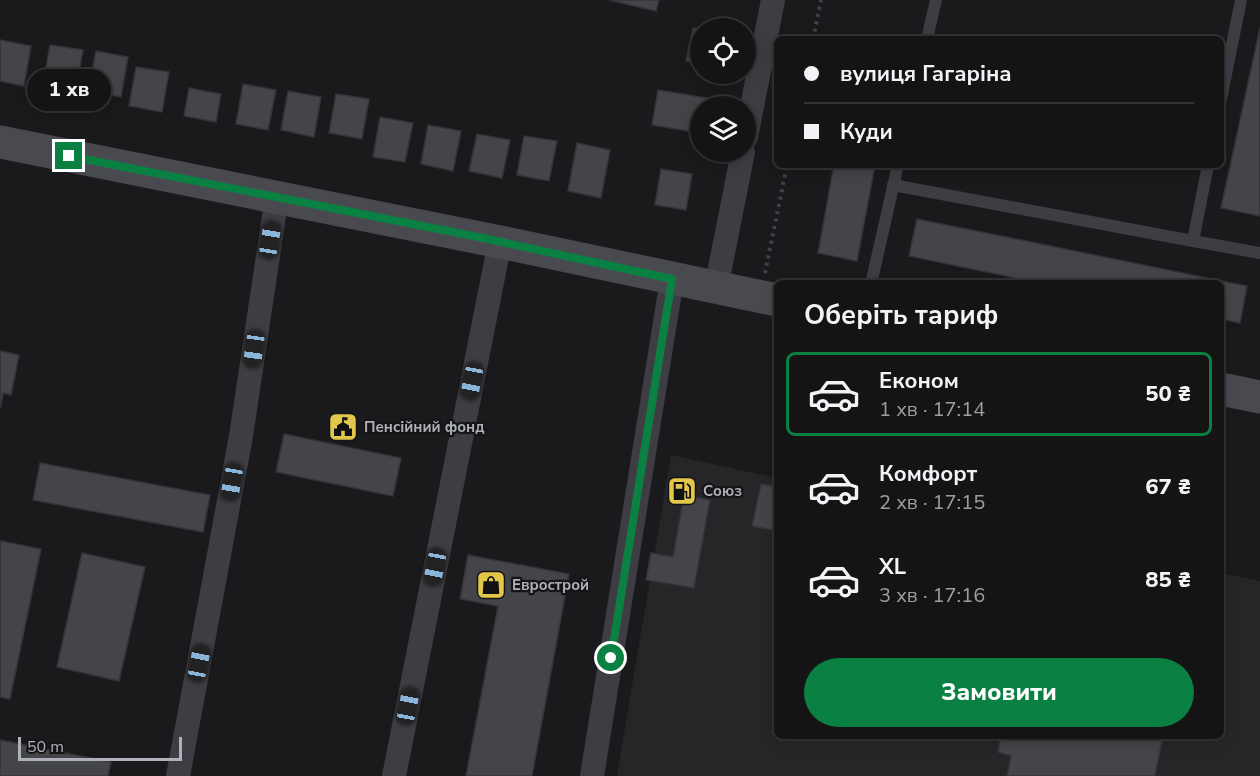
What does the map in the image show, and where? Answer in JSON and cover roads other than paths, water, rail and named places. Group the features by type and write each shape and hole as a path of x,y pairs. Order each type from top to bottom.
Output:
{"street":[{"path":"754,96 772,0"},
{"path":"0,142 277,196 768,299"},
{"path":"716,288 741,162"},
{"path":"178,776 241,436 277,196"},
{"path":"394,776 500,242"},
{"path":"592,776 672,279"},
{"path":"1224,390 1260,397"}],"lane":[{"path":"928,36 936,0"},
{"path":"1224,83 1240,0"},
{"path":"872,280 897,168"},
{"path":"1193,241 1207,168"},
{"path":"893,185 1260,253"}],"place":[{"name":"Пенсійний фонд","path":"343,427"},
{"name":"Союз","path":"682,491"},
{"name":"Еврострой","path":"491,585"}]}
